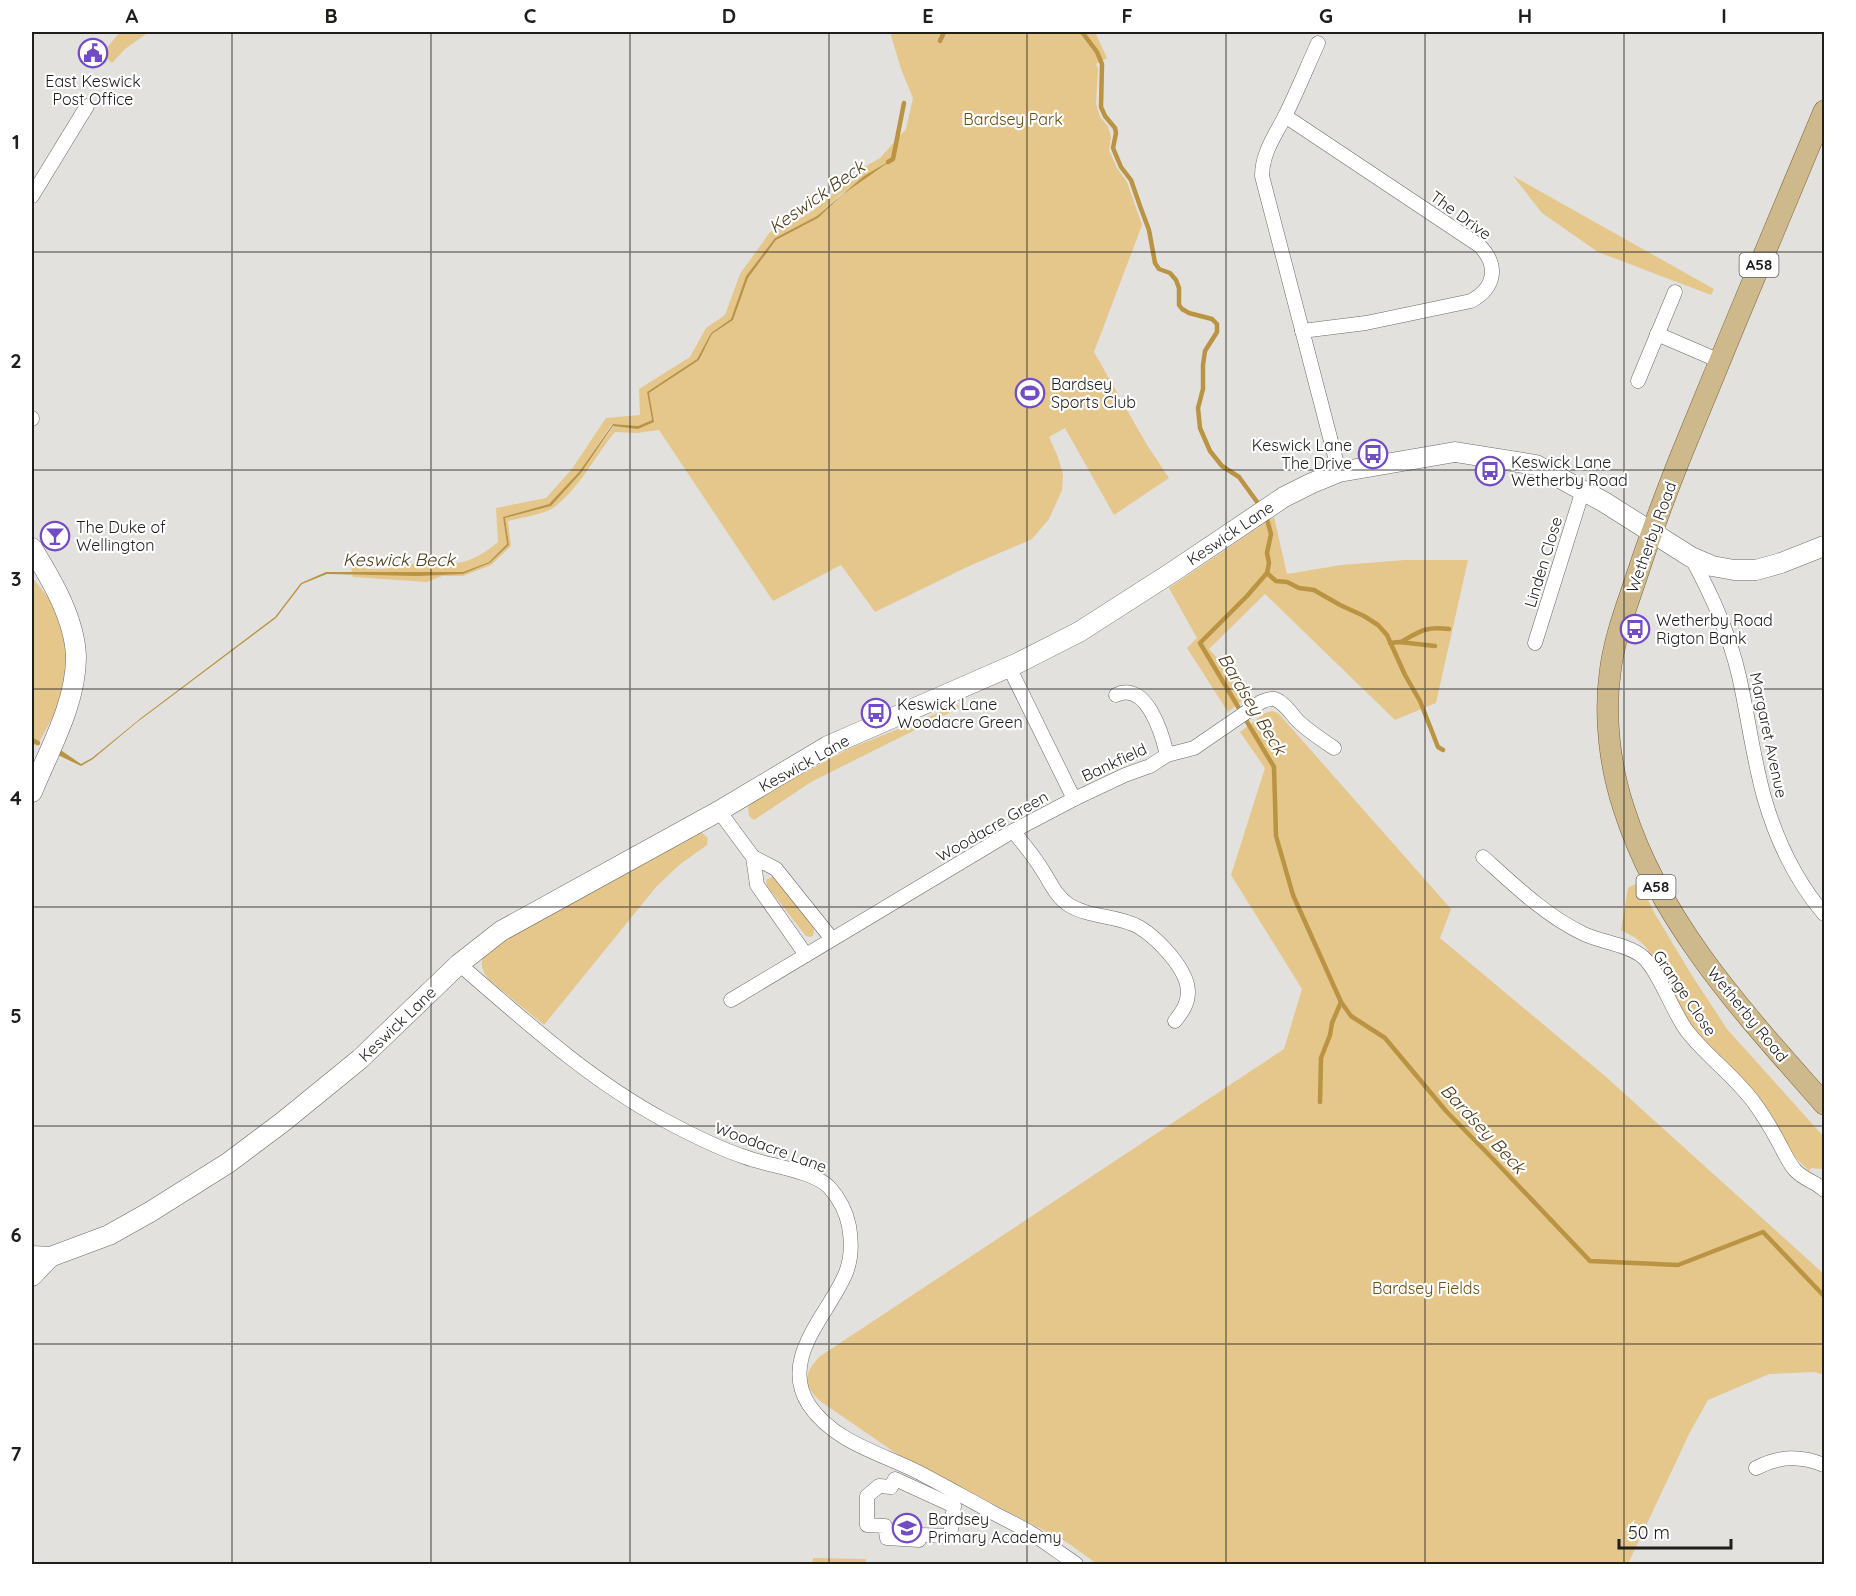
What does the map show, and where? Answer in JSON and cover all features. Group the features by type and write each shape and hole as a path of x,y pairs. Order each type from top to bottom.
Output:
{"main road":[{"name":"Wetherby Road","path":"1824,111 1651,530 1621,622 1610,672 1608,719 1614,770 1623,808 1659,893 1740,1008 1824,1104"}],"street":[{"path":"1318,43 1285,116 1266,151 1262,176 1339,472"},
{"path":"32,196 87,106"},
{"name":"The Drive","path":"1285,116 1479,246 1491,261 1492,271 1491,281 1486,290 1480,297 1471,301 1366,323 1302,331"},
{"path":"1638,381 1675,292"},
{"path":"1657,334 1720,361"},
{"name":"Keswick Lane","path":"32,1276 41,1257 109,1235 150,1212 228,1162 284,1121 360,1059 459,964 501,931 719,811 828,746 1009,667 1079,632 1272,505 1312,483 1339,472 1455,452 1536,465 1651,530 1691,557 1712,566 1734,570 1756,570 1824,546"},
{"name":"Linden Close","path":"1534,643 1583,490"},
{"path":"32,548 52,581 66,614 76,655 70,694 32,792"},
{"name":"Margaret Avenue","path":"1691,557 1707,585 1731,644 1762,789 1772,821 1793,868 1824,914"},
{"name":"Woodacre Green","path":"731,1000 1013,831 1074,799 1009,667"},
{"name":"Bankfield","path":"1116,695 1127,691 1139,695 1158,724 1167,755"},
{"name":"Bankfield","path":"1074,799 1150,766 1167,755 1194,748 1269,699 1276,700 1314,735 1334,748"},
{"path":"719,811 753,857 777,869 832,939"},
{"path":"1013,831 1042,869 1059,897 1092,915 1138,927 1172,957 1184,976 1188,991 1186,1005 1175,1021"},
{"path":"753,857 757,885 806,955"},
{"name":"Grange Close","path":"1483,857 1532,901 1583,934 1628,949 1642,957 1651,968 1687,1031 1739,1084 1755,1104 1792,1167 1800,1175 1824,1189"},
{"name":"Woodacre Lane","path":"459,964 561,1051 625,1098 704,1140 744,1157 812,1176 827,1185 839,1200 847,1217 850,1257 846,1273 808,1340 799,1362 802,1394 825,1423 847,1439 916,1471 1030,1532 1076,1564"},
{"path":"1756,1468 1790,1457 1824,1465"},
{"path":"895,1479 954,1506 950,1536 920,1535 919,1540 887,1538 885,1526 867,1525 867,1496 879,1486 891,1487 895,1479"}],"green space":[{"path":"118,32 149,32 125,49 112,63 102,54"},
{"name":"Bardsey Sports Club","path":"890,32 1095,32 1107,58 1096,64 1098,69 1096,104 1100,117 1108,126 1111,137 1109,150 1117,168 1127,182 1142,225 1094,352 1147,445 1169,478 1114,515 1065,428 1049,437 1063,475 1062,490 1049,519 1032,539 967,567 875,612 841,565 773,601 659,430 637,433 615,432 579,482 553,508 508,521 511,546 491,565 463,576 442,576 427,582 353,577 352,575 463,574 490,563 509,545 505,518 551,506 581,473 614,426 638,428 653,422 649,393 699,360 712,334 733,320 748,278 776,240 818,218 842,195 877,169 841,194 817,216 775,238 746,276 731,319 711,333 697,359 647,392 652,420 638,426 612,424 579,472 549,504 503,517 507,544 489,562 463,572 352,573 351,565 361,568 386,569 420,563 457,563 479,556 498,542 496,508 546,498 572,469 606,418 640,415 639,389 690,357 706,328 725,315 740,274 770,232 814,210 859,170 880,158 906,129 913,98"},
{"path":"1513,176 1714,289 1711,295 1598,252 1542,213"},
{"path":"1274,517 1287,574 1341,565 1405,560 1468,560 1436,703 1395,720 1265,594 1209,649 1251,694 1228,712 1187,648 1197,638 1169,588"},
{"path":"32,577 54,605 66,645 67,668 58,707 37,746 32,744"},
{"path":"958,705 959,708 811,782 754,820 749,816 748,806 758,798 846,750"},
{"name":"Bardsey Fields","path":"1272,711 1278,713 1451,909 1440,938 1605,1076 1824,1274 1824,1375 1815,1372 1769,1374 1708,1400 1690,1432 1628,1564 1097,1564 1068,1543 900,1456 820,1401 810,1389 808,1374 819,1357 1284,1049 1302,989 1231,875 1265,768 1240,732 1265,713"},
{"path":"701,832 708,838 707,845 679,865 656,887 544,1025 488,979 482,965 485,955 508,938"},
{"path":"776,878 814,929 813,936 806,936 767,886 766,880"},
{"path":"1639,882 1655,914 1727,1029 1824,1137 1824,1167 1821,1169 1811,1168 1809,1171 1793,1155 1772,1116 1756,1094 1687,1022 1646,947 1636,938 1621,930 1628,888"},
{"path":"813,1558 866,1559 865,1564 812,1564"}],"shaded area":[{"path":"893,159 842,195 818,218 776,240 748,278 733,320 712,334 699,360 649,393 654,422 638,429 613,426 581,473 551,506 505,518 509,545 490,563 463,574 418,576 327,574 302,584 276,618 136,723 93,759 81,766 58,755 59,749 81,764 92,758 141,718 275,617 301,583 326,572 463,572 489,562 507,544 503,517 549,504 579,472 613,424 638,426 652,420 647,392 697,359 711,333 731,319 746,276 775,238 817,216 864,176"}],"waterway":[{"name":"Keswick Beck","path":"940,41 944,32"},
{"name":"Bardsey Beck","path":"1082,32 1097,52 1102,64 1101,107 1115,128 1113,148 1121,167 1131,180 1149,230 1155,263 1159,269 1170,273 1176,280 1179,288 1179,305 1182,309 1212,319 1217,324 1217,332 1205,351 1203,389 1198,408 1200,428 1210,451 1222,466 1239,477 1260,506"},
{"name":"Keswick Beck","path":"888,162 893,159 904,103"},
{"name":"Bardsey Beck","path":"1266,516 1271,534 1267,553 1269,563 1267,573 1200,643 1274,767 1276,836 1293,895 1341,1002 1351,1016 1385,1038 1446,1111 1590,1261 1678,1265 1763,1232 1824,1296"},
{"path":"1267,573 1276,581 1314,590 1378,625 1387,635 1420,701 1438,747 1443,750"},
{"path":"1401,642 1424,630 1449,629"},
{"path":"1390,643 1435,646"},
{"name":"Keswick Beck","path":"32,740 38,743"},
{"path":"1320,1102 1321,1058 1341,1002"}],"place":[{"name":"East Keswick Post Office","path":"93,53"},
{"name":"Bardsey Sports Club","path":"1030,393"},
{"name":"Keswick Lane The Drive","path":"1373,454"},
{"name":"Keswick Lane Wetherby Road","path":"1490,471"},
{"name":"The Duke of Wellington","path":"55,536"},
{"name":"Wetherby Road Rigton Bank","path":"1635,629"},
{"name":"Keswick Lane Woodacre Green","path":"876,713"},
{"name":"Bardsey Primary Academy","path":"907,1528"}],"park label":[{"name":"Bardsey Park","path":"1013,119"}]}
